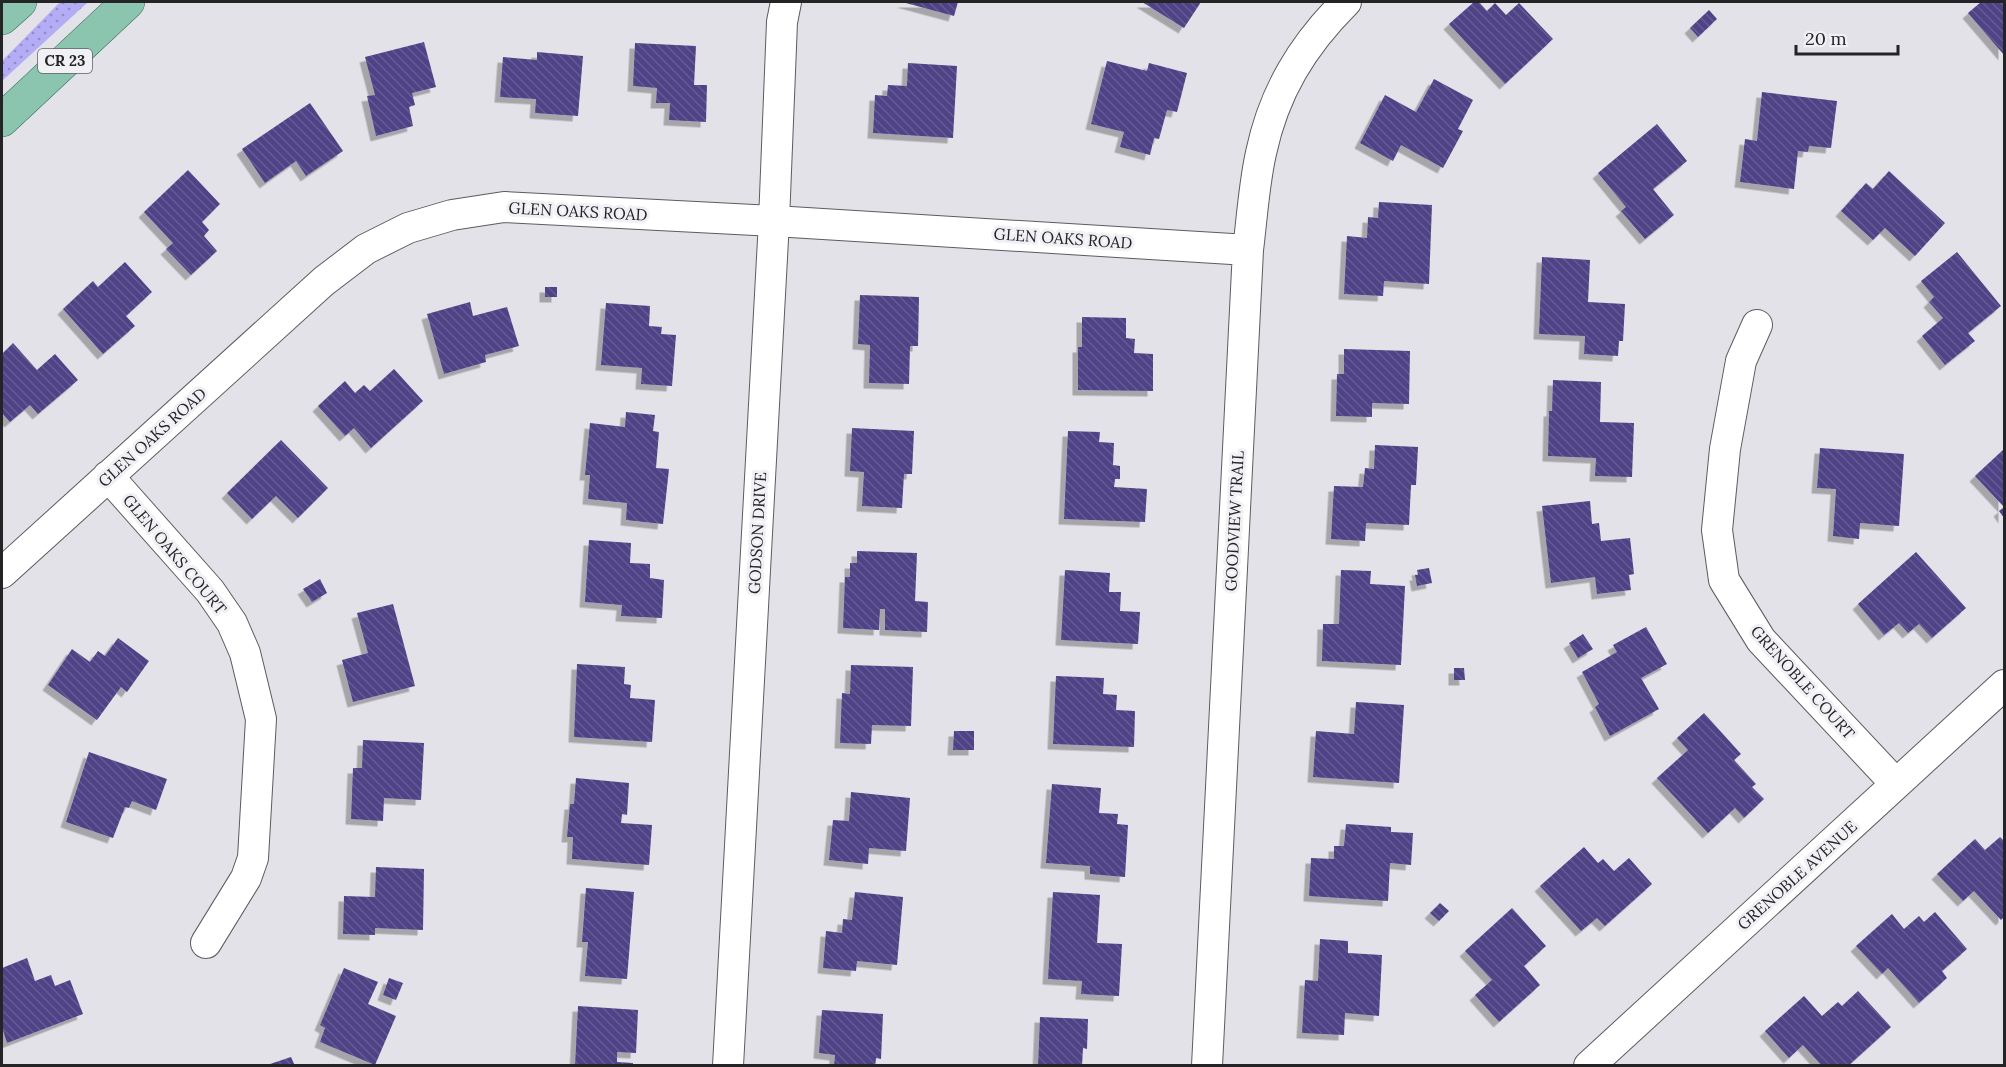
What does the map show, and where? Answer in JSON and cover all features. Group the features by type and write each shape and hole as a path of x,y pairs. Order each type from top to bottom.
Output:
{"main road":[{"path":"2,18 20,2"},
{"name":"CR 23","path":"2,120 128,2"}],"street":[{"name":"GODSON DRIVE","path":"728,1065 774,220 782,22 786,2"},
{"name":"GOODVIEW TRAIL","path":"1207,1065 1248,249 1260,154 1275,103 1284,83 1316,33 1346,2"},
{"name":"GLEN OAKS ROAD","path":"2,573 324,281 366,249 408,228 452,215 504,207 774,220 1248,249"},
{"name":"GRENOBLE COURT","path":"1757,324 1741,361 1725,449 1717,530 1724,580 1761,640 1896,784"},
{"name":"GLEN OAKS COURT","path":"108,476 210,591 232,623 245,652 261,719 253,858 246,878 206,943"},
{"name":"GRENOBLE AVENUE","path":"1589,1065 2004,685"}],"shaded area":[{"path":"60,2 88,2 2,81 2,61"}],"building":[{"path":"902,2 958,2 954,16"},
{"path":"1142,2 1201,2 1184,28"},
{"path":"1474,2 1479,2 1487,11 1495,3 1506,15 1519,3 1553,39 1505,84 1449,24"},
{"path":"1981,2 2004,2 2004,55 1968,13"},
{"path":"1709,10 1717,19 1698,37 1690,28"},
{"path":"424,42 436,87 412,93 415,105 409,107 413,126 376,136 367,96 375,95 365,57"},
{"path":"635,43 696,46 694,85 707,85 706,122 669,120 670,103 656,103 657,88 633,86"},
{"path":"537,52 583,56 578,116 535,113 536,99 500,97 503,57 537,60"},
{"path":"1107,61 1147,71 1149,63 1187,73 1177,112 1167,110 1159,139 1154,138 1150,155 1120,147 1124,132 1091,124"},
{"path":"908,63 957,66 953,138 873,133 875,95 887,96 888,85 907,86"},
{"path":"1434,79 1473,100 1458,129 1463,131 1443,168 1401,145 1393,161 1360,143 1385,95 1416,112"},
{"path":"1762,92 1837,101 1831,148 1809,146 1808,152 1798,151 1794,189 1740,182 1745,139 1757,141"},
{"path":"310,103 343,151 306,176 296,161 265,183 242,149"},
{"path":"1657,124 1687,161 1653,189 1674,215 1645,239 1621,211 1626,207 1598,173"},
{"path":"188,170 220,204 202,222 209,230 204,236 217,251 191,275 166,249 173,243 144,212"},
{"path":"1889,171 1945,223 1915,256 1885,228 1873,240 1841,211 1866,183 1873,189"},
{"path":"1379,202 1432,205 1429,284 1384,281 1383,296 1344,294 1347,236 1367,238 1368,217 1378,218"},
{"path":"1957,252 2001,306 1968,333 1975,341 1945,365 1922,336 1943,318 1929,302 1934,297 1921,281"},
{"path":"1542,257 1590,260 1588,302 1625,304 1623,341 1619,341 1618,356 1584,354 1585,336 1539,334"},
{"path":"125,262 152,292 126,316 135,326 103,354 63,309 93,281 98,287"},
{"path":"545,287 557,287 557,297 545,297"},
{"path":"860,295 919,297 918,346 910,346 909,384 869,383 870,345 858,344"},
{"path":"470,302 473,316 507,307 519,346 485,355 486,362 444,374 427,314"},
{"path":"606,303 650,306 649,326 662,327 661,334 676,335 672,386 641,384 642,368 601,365"},
{"path":"1082,317 1126,318 1126,338 1135,339 1134,353 1153,354 1153,391 1078,390 1078,347 1082,347"},
{"path":"13,343 37,370 55,354 78,380 38,414 30,405 10,422 2,413 2,354"},
{"path":"1344,349 1410,351 1409,404 1372,403 1372,417 1336,416 1337,374 1344,374"},
{"path":"394,369 423,401 371,448 354,428 345,436 318,406 345,381 355,393 364,385 370,391"},
{"path":"1553,380 1601,382 1600,422 1634,423 1632,477 1595,476 1596,458 1548,456 1549,411 1552,411"},
{"path":"626,412 655,415 653,431 659,432 656,468 669,469 663,524 626,520 627,503 588,499 590,475 585,475 590,423 625,427"},
{"path":"852,428 914,431 912,474 904,474 902,508 862,506 864,472 850,471"},
{"path":"1068,431 1100,432 1099,442 1114,443 1113,465 1120,466 1120,479 1115,479 1114,487 1147,489 1145,522 1064,519"},
{"path":"281,440 328,488 298,518 276,496 252,519 227,493"},
{"path":"1375,445 1418,447 1416,485 1411,485 1409,525 1366,523 1365,541 1331,539 1334,486 1363,487 1365,468 1374,469"},
{"path":"1820,448 1904,454 1899,526 1860,523 1859,539 1833,536 1836,489 1817,488"},
{"path":"2004,449 2004,507 1975,476"},
{"path":"1590,501 1592,524 1599,523 1601,541 1630,538 1634,574 1629,575 1631,590 1597,594 1595,577 1551,583 1542,506"},
{"path":"2004,507 2004,518 1999,511"},
{"path":"589,540 631,543 630,563 650,564 650,578 664,580 662,618 621,616 622,605 585,602"},
{"path":"857,551 917,553 915,601 928,602 927,632 885,630 885,609 880,609 879,630 843,628 845,577 850,577 850,563 857,563"},
{"path":"1916,552 1966,608 1932,638 1919,624 1908,633 1899,623 1884,635 1858,604"},
{"path":"1429,568 1432,583 1417,586 1415,575 1418,575 1417,570"},
{"path":"1065,570 1110,573 1109,592 1121,592 1120,611 1140,612 1138,644 1061,640"},
{"path":"1341,570 1371,571 1370,584 1405,586 1401,665 1322,661 1323,624 1339,624"},
{"path":"320,579 327,593 312,602 303,589"},
{"path":"393,604 415,686 353,702 342,660 368,653 357,613"},
{"path":"1646,627 1667,664 1641,678 1659,709 1610,736 1595,707 1599,704 1582,672 1617,652 1613,645"},
{"path":"1583,634 1593,649 1578,658 1569,643"},
{"path":"118,638 149,661 127,692 121,687 97,720 48,685 72,649 90,662 98,651 105,656"},
{"path":"577,664 625,667 624,684 631,685 630,698 655,700 652,742 574,737"},
{"path":"851,665 913,667 911,726 872,725 871,744 840,743 842,693 850,694"},
{"path":"1454,668 1464,668 1465,680 1454,680"},
{"path":"1056,676 1104,678 1103,694 1117,695 1116,710 1135,711 1134,747 1053,744"},
{"path":"1356,702 1404,705 1399,783 1313,777 1316,731 1354,734"},
{"path":"1704,713 1741,754 1734,760 1756,784 1752,787 1764,799 1744,818 1735,808 1708,833 1657,778 1688,750 1677,738"},
{"path":"954,731 974,731 974,750 953,750"},
{"path":"363,740 424,743 421,800 384,798 383,821 351,819 353,768 362,768"},
{"path":"89,752 167,779 156,810 132,801 129,808 125,807 113,838 66,822"},
{"path":"576,778 629,783 627,815 622,814 621,823 652,825 649,865 572,859 573,837 567,837 570,804 574,804"},
{"path":"1052,784 1101,788 1099,813 1118,814 1117,824 1128,825 1125,877 1090,874 1090,866 1046,863"},
{"path":"851,792 910,798 906,851 869,848 868,864 829,860 833,820 849,821"},
{"path":"1346,824 1391,827 1391,832 1413,833 1411,865 1390,863 1388,901 1309,896 1311,858 1334,859 1334,846 1344,846"},
{"path":"2000,837 2004,841 2004,917 2001,920 1974,891 1963,901 1937,874 1975,839 1985,850"},
{"path":"1584,847 1598,863 1603,859 1614,871 1629,858 1652,884 1605,926 1597,918 1581,931 1540,886"},
{"path":"376,867 424,869 423,930 375,928 375,935 343,934 344,896 375,897"},
{"path":"586,888 634,892 627,979 585,976 588,942 582,942"},
{"path":"855,892 903,897 897,965 857,961 856,971 823,968 826,931 842,933 843,919 852,920"},
{"path":"1053,892 1100,895 1097,943 1122,944 1119,996 1081,994 1082,981 1048,979"},
{"path":"1440,903 1449,911 1439,921 1430,913"},
{"path":"1512,908 1546,946 1524,966 1540,985 1499,1022 1475,995 1492,980 1465,951"},
{"path":"1935,912 1967,949 1942,971 1947,978 1919,1003 1888,968 1882,974 1856,946 1892,914 1904,929 1919,916 1924,922"},
{"path":"1320,939 1348,941 1348,953 1382,955 1379,1016 1345,1013 1344,1035 1302,1033 1305,980 1318,981"},
{"path":"27,958 35,981 51,975 55,986 70,980 83,1014 7,1043 2,1027 2,968"},
{"path":"344,968 378,982 368,1004 396,1016 375,1065 320,1042 325,1028 320,1025"},
{"path":"389,978 403,983 396,1000 383,995"},
{"path":"1858,991 1891,1027 1848,1066 1822,1066 1803,1045 1789,1058 1765,1031 1804,996 1822,1016 1838,1002 1842,1006"},
{"path":"578,1006 638,1010 636,1053 617,1052 617,1062 633,1063 633,1066 575,1066"},
{"path":"822,1010 883,1014 881,1059 876,1058 875,1066 834,1066 835,1055 819,1053"},
{"path":"1040,1017 1088,1019 1087,1049 1083,1048 1082,1066 1038,1066"},
{"path":"291,1057 295,1066 267,1066 267,1065"}]}
